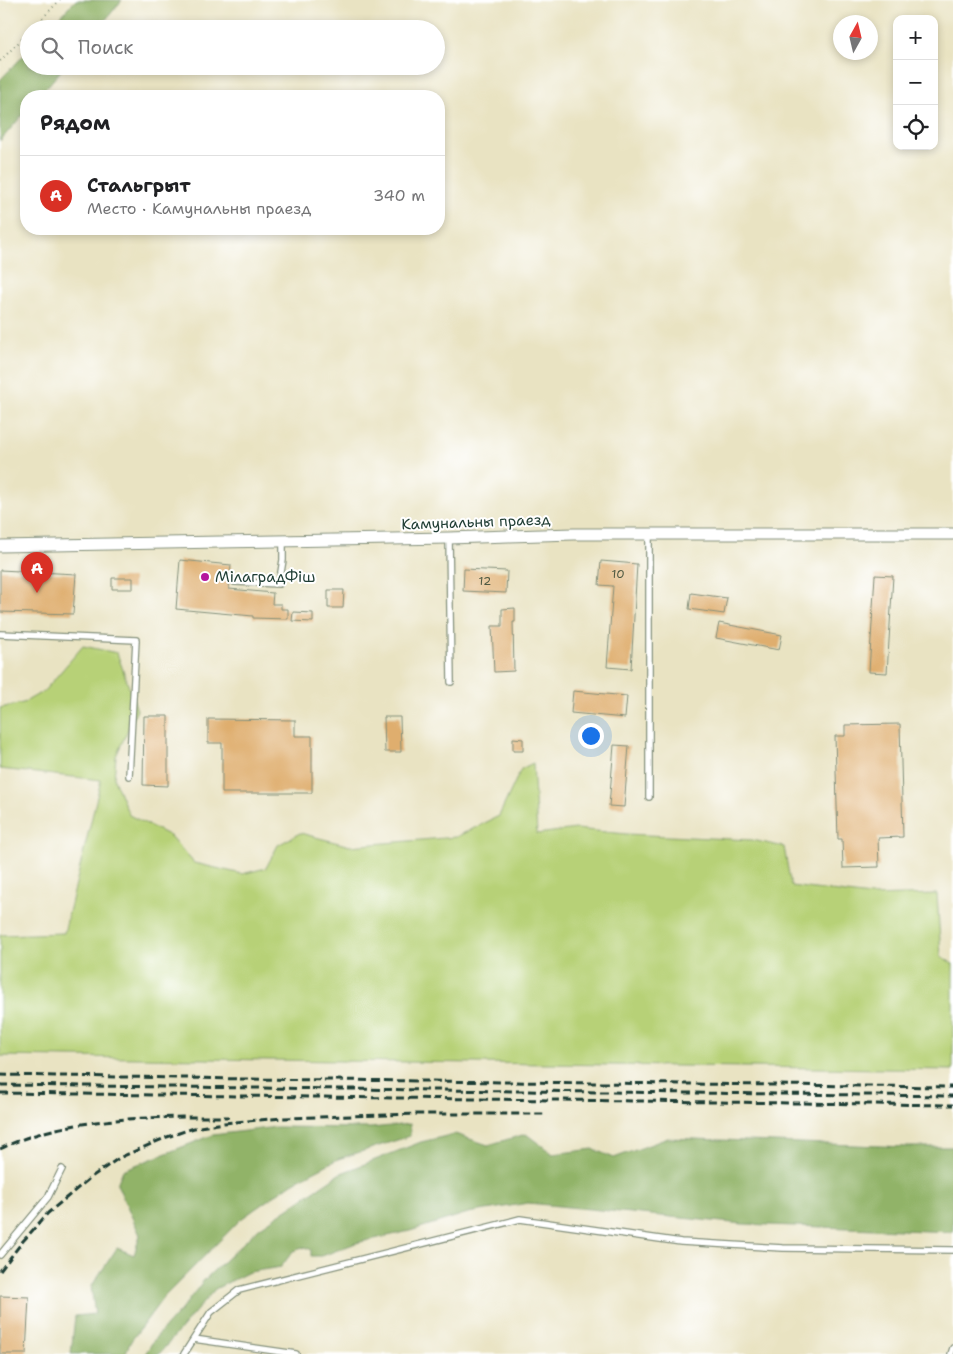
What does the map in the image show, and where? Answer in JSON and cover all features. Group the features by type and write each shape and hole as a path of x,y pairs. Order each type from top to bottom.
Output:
{"street":[{"name":"Камунальны праезд","path":"0,546 573,534 953,534"}],"lane":[{"path":"649,534 649,797"},
{"path":"449,538 451,682"},
{"path":"235,582 279,584 283,560 283,541"},
{"path":"0,634 136,640 129,776"},
{"path":"0,1255 48,1197 62,1169"},
{"path":"184,1354 212,1312 239,1290 520,1219 681,1242 783,1248 953,1250"},
{"path":"194,1339 296,1354"},
{"path":"951,1354 953,1348"}],"path":[{"path":"41,20 60,0"},
{"path":"0,61 20,41"}],"green space":[{"path":"76,0 122,0 105,20 57,20"},
{"path":"20,59 20,75 57,75 44,90 20,90 20,118 0,141 0,80"},
{"path":"83,646 117,653 137,710 116,756 114,779 129,815 170,836 194,863 242,874 266,868 278,845 300,833 350,846 456,837 499,816 521,769 533,763 537,834 576,829 626,834 752,840 784,847 791,886 870,896 937,894 941,956 953,964 953,1070 0,1056 0,935 64,933 101,780 0,769 0,708 23,703 44,691"},
{"path":"410,1124 410,1136 338,1159 292,1183 241,1219 163,1298 131,1341 125,1354 71,1354 75,1316 95,1314 91,1287 117,1248 134,1255 140,1235 117,1184 123,1170 213,1135 277,1127 371,1128"},
{"path":"455,1134 488,1145 526,1134 553,1154 593,1149 614,1158 668,1138 953,1147 953,1232 743,1224 528,1203 468,1213 410,1231 356,1243 322,1256 311,1256 311,1250 306,1247 293,1251 281,1267 249,1272 215,1289 159,1354 145,1354 156,1337 181,1310 204,1280 259,1228 339,1174 421,1142"}],"building":[{"name":"МілаградФіш","path":"180,560 231,565 229,589 273,593 272,604 281,604 281,609 288,609 288,619 253,618 253,616 176,609"},
{"path":"601,561 637,564 631,669 607,667 613,586 599,585"},
{"path":"464,569 507,571 506,593 463,591"},
{"path":"0,570 76,574 73,614 0,612"},
{"path":"875,575 893,576 887,673 869,672"},
{"path":"112,578 133,578 133,589 112,589"},
{"path":"328,590 344,590 343,608 328,608"},
{"path":"691,593 727,598 724,614 689,609"},
{"path":"515,608 515,622 513,622 514,671 494,672 492,626 502,626 502,609"},
{"path":"293,612 313,613 313,622 292,621"},
{"path":"719,623 782,635 779,650 716,638"},
{"path":"573,691 627,696 625,718 571,713"},
{"path":"144,716 168,716 168,786 143,785"},
{"path":"384,717 400,717 401,752 385,752"},
{"path":"208,719 295,720 295,736 312,736 312,793 222,793 222,743 208,743"},
{"path":"900,724 903,837 878,838 879,867 843,868 842,839 838,839 835,736 845,736 845,725"},
{"path":"513,738 523,739 523,751 513,751"},
{"path":"614,745 629,746 624,807 609,806"},
{"path":"0,1296 29,1297 26,1354 0,1354"}],"railway":[{"path":"0,1075 953,1087"},
{"path":"0,1085 953,1096"},
{"path":"0,1093 953,1105"},
{"path":"0,1271 48,1213 90,1178 119,1158 167,1137 194,1128 224,1123 283,1118 417,1114 546,1114"},
{"path":"0,1149 26,1138 83,1124 142,1118 229,1117"}],"place":[{"name":"МілаградФіш","path":"205,577"},
{"name":"Стальгрыт","path":"37,593"}]}
